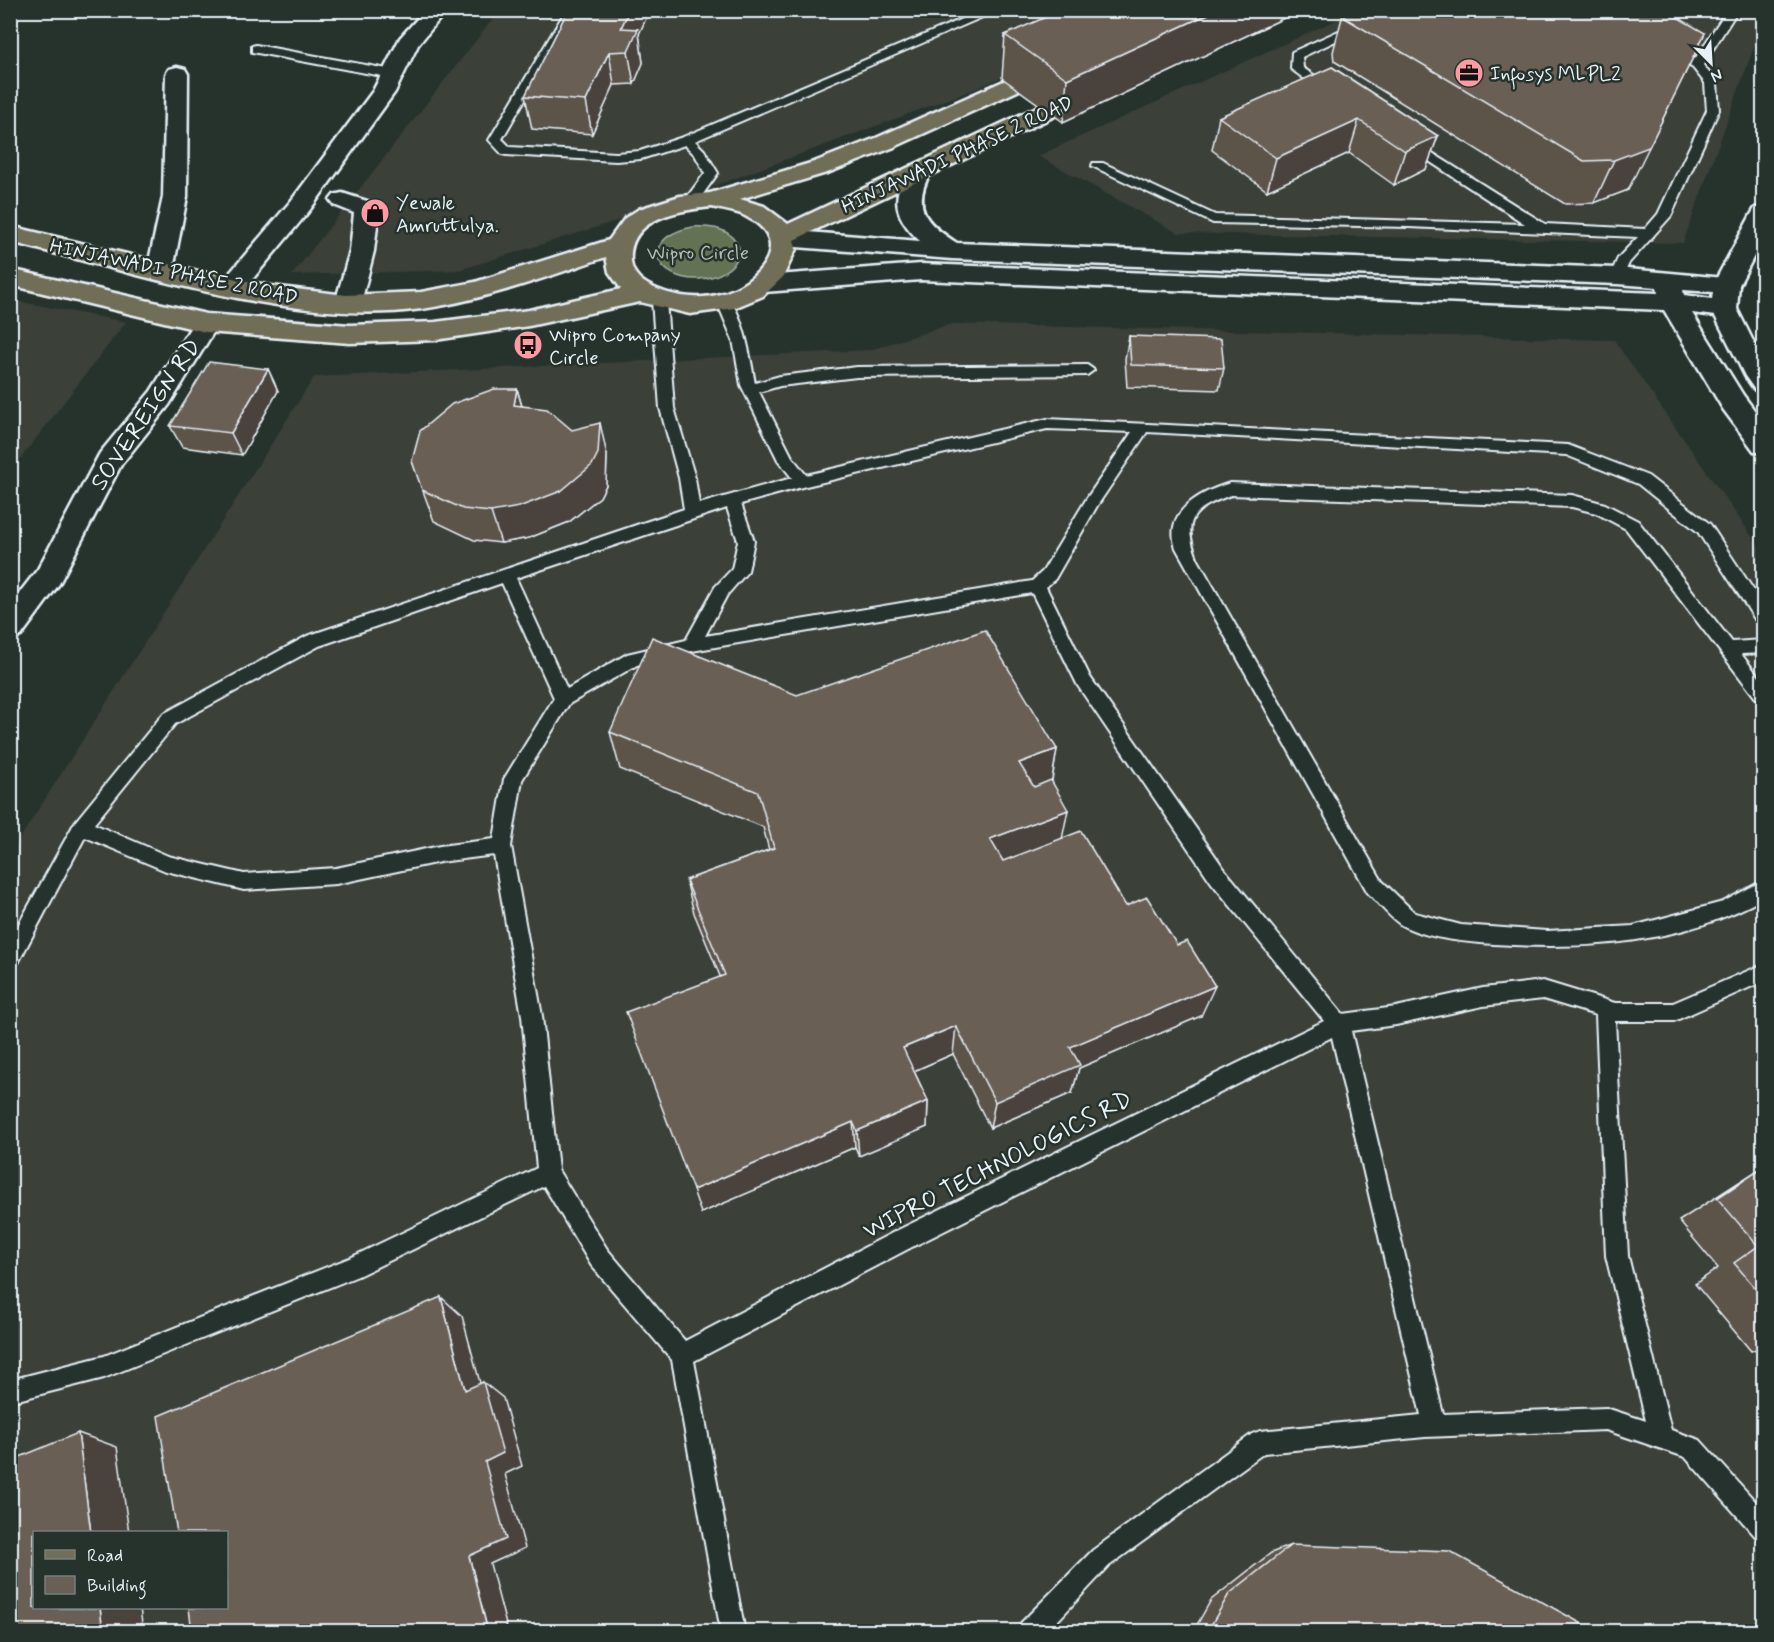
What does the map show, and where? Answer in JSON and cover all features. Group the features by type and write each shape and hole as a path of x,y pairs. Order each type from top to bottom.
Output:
{"main road":[{"name":"HINJAWADI PHASE 2 ROAD","path":"702,200 822,167 884,143 1068,60"},
{"name":"HINJAWADI PHASE 2 ROAD","path":"782,237 1111,81"},
{"path":"702,200 731,202 763,215 774,225 782,237 782,262 775,274 746,295 702,306 680,305 650,297 629,283 620,271 617,258 619,245 626,233 637,221 671,205 702,200"},
{"name":"HINJAWADI PHASE 2 ROAD","path":"10,234 232,288 309,301 348,303 404,301 457,294 619,245"},
{"name":"HINJAWADI PHASE 2 ROAD","path":"10,277 206,323 350,334 435,331 529,318 650,297"}],"street":[{"path":"232,288 300,207 384,92 408,42 437,10"},
{"path":"160,270 175,197 177,74"},
{"path":"919,171 908,186 909,203 916,224 927,236 952,251"},
{"path":"342,200 367,209 362,251 348,303"},
{"path":"1764,213 1725,297 1754,370 1764,384"},
{"path":"782,237 952,251 1617,276 1671,291 1733,402 1764,444"},
{"path":"764,284 921,272 1671,291 1725,297"},
{"name":"SOVEREIGN RD","path":"10,628 49,576 110,460 160,398 206,323"}],"lane":[{"path":"572,10 495,140 506,151 616,157 641,155 687,140 994,10"},
{"path":"1336,95 1296,69 1296,55 1396,10"},
{"path":"1697,65 1733,10"},
{"path":"1617,276 1623,261 1664,216 1713,110 1711,83 1697,65 1657,43"},
{"path":"256,49 393,74"},
{"path":"1395,133 1542,229"},
{"path":"687,140 700,153 712,173 702,200"},
{"path":"1098,166 1213,219 1649,233"},
{"path":"650,297 667,408 687,478 692,512"},
{"path":"724,302 740,340 750,389 786,460 802,481"},
{"path":"750,389 780,381 857,372 1086,370"},
{"path":"10,959 81,827 169,719 313,641 692,512 802,481 1047,424 1568,450 1643,480 1704,528 1764,620"},
{"path":"733,1632 682,1356 598,1257 548,1173 532,1016 502,846 513,779 563,699 633,659 692,645 1037,586 1049,575 1092,502 1143,427"},
{"path":"1764,696 1632,525 1600,508 1572,501 1230,489 1203,499 1188,511 1181,534 1190,561 1376,887 1409,920 1461,933 1547,939 1633,934 1727,909 1764,888"},
{"path":"692,645 721,591 740,571 746,541 733,502"},
{"path":"507,575 563,699"},
{"path":"1037,586 1084,681 1218,876 1282,958 1339,1024 1435,1426"},
{"path":"1727,649 1764,646"},
{"path":"81,827 166,863 244,882 336,876 440,854 502,846"},
{"name":"WIPRO TECHNOLOGICS RD","path":"682,1356 915,1234 1339,1024 1396,1016 1483,997 1543,990 1615,1012 1674,1012 1764,972"},
{"path":"1605,1009 1617,1256 1662,1438"},
{"path":"10,1391 104,1367 347,1269 548,1173"},
{"path":"1030,1632 1101,1558 1260,1442 1435,1426 1606,1419 1692,1448 1764,1529"}],"shaded area":[{"path":"499,11 1150,11 973,90 639,214 459,270 292,275"},
{"path":"1356,11 1763,11 1763,22 1683,243 1178,233 1038,156"},
{"path":"10,300 126,322 11,471"},
{"path":"951,324 1614,340 1763,552 1763,1631 11,1631 10,854 314,377 870,350"}],"green space":[{"name":"Wipro Circle","path":"693,227 716,228 734,238 740,252 734,263 725,271 712,277 699,279 673,274 663,266 657,255 661,243 675,232"}],"building":[{"path":"568,10 629,10 621,28 638,29 628,51 609,52 586,101 525,96"},
{"path":"1062,10 1217,10 1067,79 1005,35"},
{"path":"1344,10 1665,10 1705,33 1649,147 1614,160 1584,161 1345,18"},
{"path":"1332,67 1438,136 1405,151 1359,120 1276,158 1219,117"},
{"path":"1129,336 1221,339 1224,368 1131,365"},
{"path":"209,362 268,369 231,433 170,426"},
{"path":"494,389 517,389 514,405 547,409 572,430 600,423 598,453 592,465 561,491 519,507 491,512 463,509 422,490 412,461 420,431 452,404"},
{"path":"985,630 1057,749 1019,763 1034,787 1051,780 1068,810 990,839 1003,861 1081,831 1126,906 1147,897 1177,945 1187,941 1215,986 1070,1047 1080,1065 995,1102 956,1026 903,1048 928,1101 857,1131 853,1122 693,1190 626,1012 725,975 686,880 774,848 758,792 610,732 652,637 797,695"},
{"path":"1764,1167 1764,1298 1734,1263 1758,1246 1717,1198"},
{"path":"441,1297 465,1390 483,1382 503,1453 485,1462 506,1539 469,1556 488,1632 192,1632 189,1609 228,1609 228,1531 177,1531 158,1416"},
{"path":"78,1433 91,1531 33,1531 33,1609 100,1609 103,1632 10,1632 10,1461"},
{"path":"1291,1545 1449,1551 1597,1632 1207,1632 1229,1594"}],"place":[{"name":"Infosys MLPL2","path":"1469,73"},
{"name":"Yewale Amruttulya.","path":"375,213"},
{"name":"Wipro Company Circle","path":"528,345"}]}
